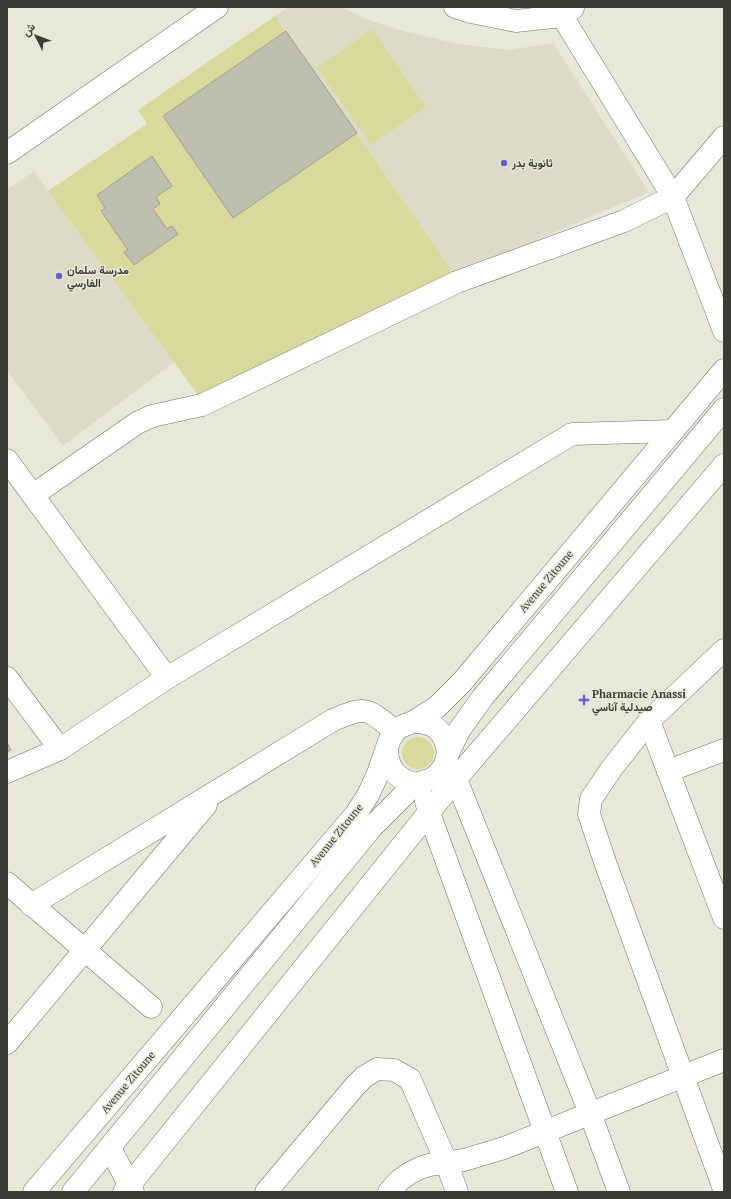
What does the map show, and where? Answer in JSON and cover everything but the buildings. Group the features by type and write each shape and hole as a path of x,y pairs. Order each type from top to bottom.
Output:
{"street":[{"path":"7,152 217,7"},
{"path":"466,9 516,21 568,12 673,197 724,332"},
{"path":"33,495 137,423 152,416 202,405 456,282 624,221 673,197 724,137"},
{"name":"Avenue Zitoune","path":"34,1192 356,814 368,795 398,734 437,707 462,682 724,370"},
{"path":"619,1192 590,1113 456,780 448,755 447,742 442,733 434,726 424,722 398,734 387,757 394,772 407,782 419,783 432,779 439,773 445,766 448,755 460,729 483,697 724,410"},
{"path":"7,772 60,749 167,678 572,434 673,430"},
{"path":"7,460 167,678"},
{"path":"110,1148 129,1189 456,780 724,465"},
{"path":"724,650 649,722 612,768 591,799 589,814 605,862 724,1189"},
{"path":"7,678 60,749"},
{"path":"31,905 334,720 348,714 364,710 375,716 398,734"},
{"path":"649,722 724,918"},
{"path":"668,771 724,750"},
{"path":"419,783 567,1192"},
{"path":"73,1192 372,828 419,783"},
{"path":"7,1043 219,790"},
{"path":"7,883 151,1007"},
{"path":"389,1192 400,1180 410,1173 429,1165 447,1164 483,1155 724,1060"},
{"path":"266,1192 355,1086 364,1077 377,1069 394,1070 410,1079 447,1164 457,1192"}],"shaded area":[{"name":"ثانوية بدر","path":"288,7 342,7 363,18 403,31 459,44 509,50 553,43 649,192 455,275 275,16"},
{"path":"275,16 455,275 201,399 48,191 147,124 138,110"},
{"path":"372,29 426,107 371,145 317,68"},
{"name":"مدرسة سلمان الفارسي","path":"34,171 174,362 63,446 7,371 7,190"},
{"path":"418,737 429,742 434,753 429,764 418,769 407,764 402,753 407,742"}],"place":[{"name":"ثانوية بدر","path":"504,163"},
{"name":"مدرسة سلمان الفارسي","path":"59,276"},
{"name":"Pharmacie Anassi صيدلية آناسي","path":"584,700"}]}
